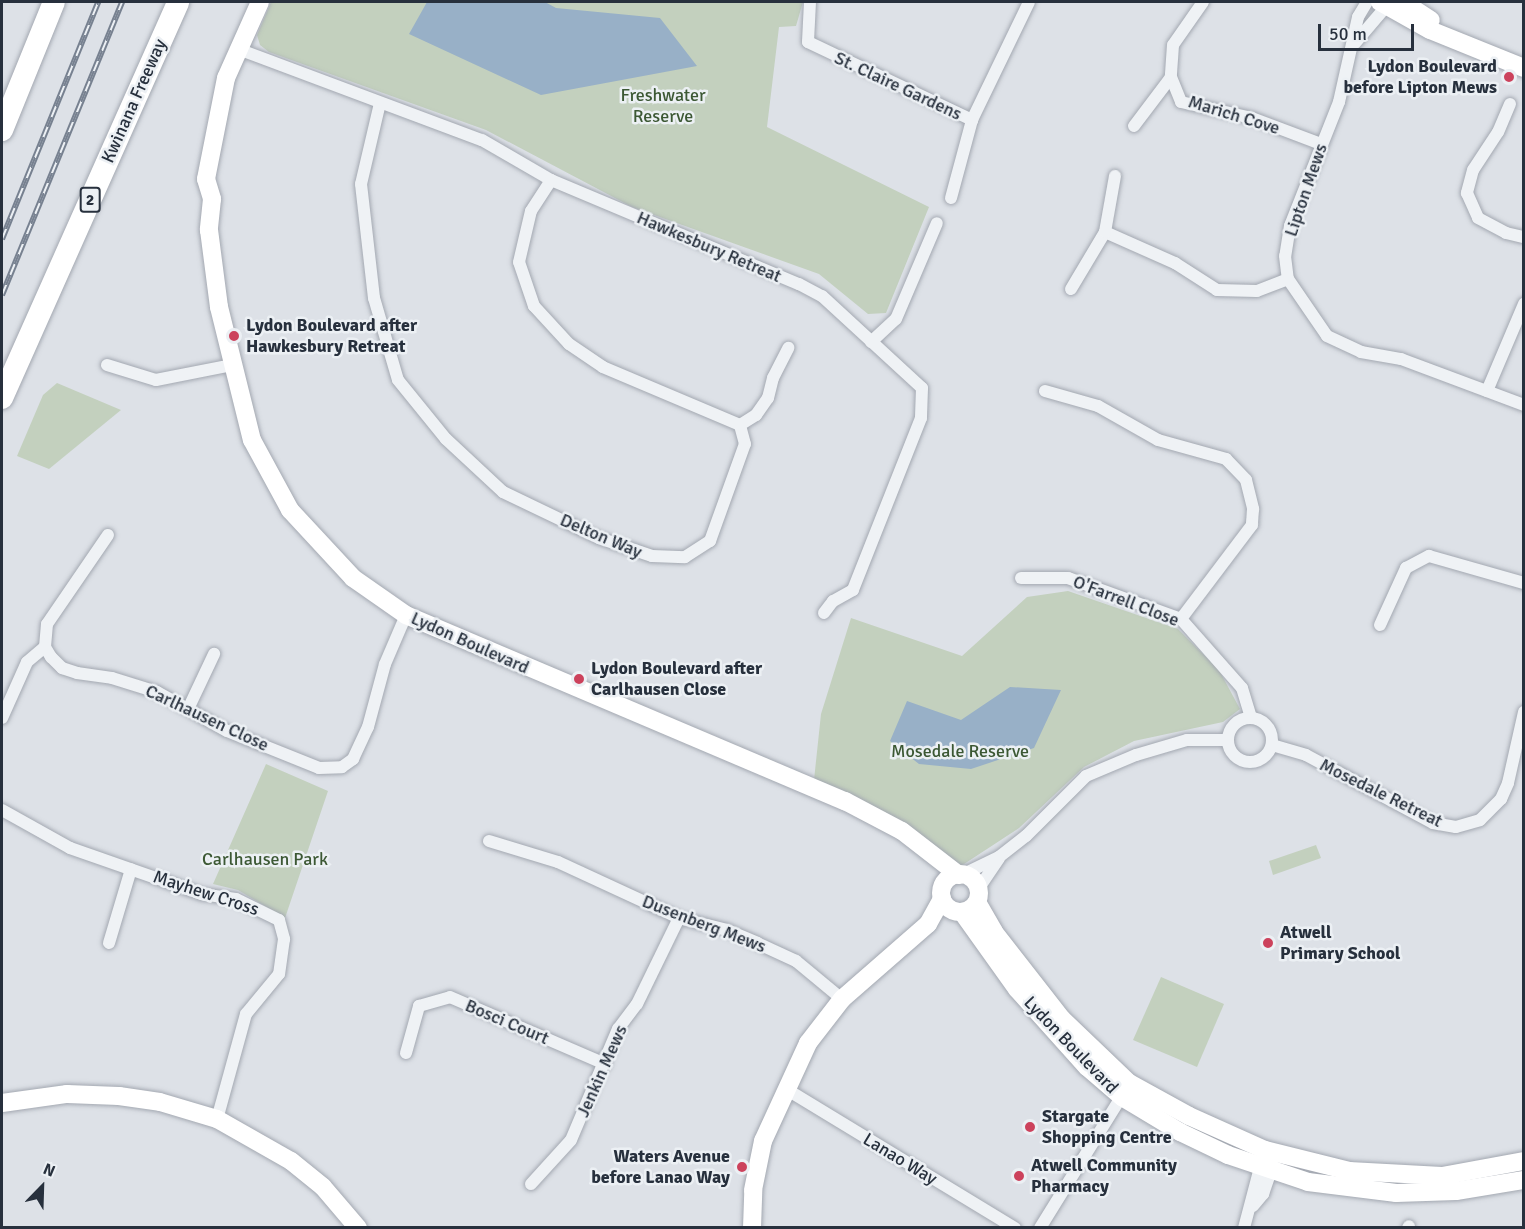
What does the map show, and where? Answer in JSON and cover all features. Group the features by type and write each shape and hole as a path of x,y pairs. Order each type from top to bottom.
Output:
{"highway":[{"path":"2,130 54,2"},
{"name":"Kwinana Freeway","path":"2,398 178,2"}],"street":[{"name":"Lydon Boulevard","path":"260,2 226,78 206,179 212,199 209,230 213,269 232,365 252,440 290,510 353,578 406,615 846,801 902,831 930,854 961,874 959,901"},
{"name":"St. Claire Gardens","path":"810,2 807,9 808,42 972,120 1029,2"},
{"name":"Marich Cove","path":"1203,2 1173,45 1171,77 1181,102 1252,118 1322,144"},
{"name":"Lipton Mews","path":"1288,279 1286,256 1290,226 1339,102 1354,44 1358,17 1367,2"},
{"path":"1390,3 1430,30 1451,36 1524,68"},
{"name":"Lipton Mews","path":"1354,44 1390,3"},
{"name":"Hawkesbury Retreat","path":"238,49 482,140 550,180 799,284 822,296 922,388 921,418 853,590 833,601 825,613"},
{"path":"1134,126 1171,77"},
{"name":"Delton Way","path":"380,103 361,184 374,298 399,380 446,439 503,492 599,538 652,556 685,557 710,541 745,444 740,425"},
{"path":"1510,104 1498,132 1473,170 1467,193 1478,218 1506,233 1524,237"},
{"path":"951,198 972,120"},
{"path":"1071,289 1105,232 1115,176"},
{"path":"550,180 531,211 519,262 534,306 569,344 603,367 740,425 756,415 768,398 773,378 788,348"},
{"path":"871,342 896,319 938,223"},
{"path":"1105,232 1175,263 1217,290 1257,291 1288,279 1327,336 1361,352 1401,359 1524,405"},
{"path":"1487,390 1524,304"},
{"path":"107,366 142,379 156,380 232,365"},
{"path":"1045,391 1098,406 1158,440 1226,459 1246,480 1253,509 1252,525 1182,619"},
{"path":"2,718 27,662 45,647 44,635 53,612 108,535"},
{"path":"1380,625 1406,568 1429,556 1524,584"},
{"name":"O'Farrell Close","path":"1020,578 1068,578 1182,619 1242,688 1251,718"},
{"name":"Carlhausen Close","path":"45,647 62,668 130,683 189,707 247,740 319,768 342,767 360,746 385,664 406,615"},
{"path":"189,707 214,654"},
{"name":"Mosedale Retreat","path":"1272,745 1306,755 1433,823 1456,827 1480,820 1501,799 1508,783 1524,712"},
{"path":"1251,718 1269,728 1272,745 1262,759 1247,762 1236,757 1228,740 1235,724 1251,718"},
{"path":"752,1227 753,1190 763,1141 808,1043 842,999 928,924 959,901 999,857 1086,776 1136,755 1186,740 1228,740"},
{"name":"Mayhew Cross","path":"2,810 70,848 201,894 236,899 264,911 282,926 279,974 246,1014 217,1119"},
{"name":"Dusenberg Mews","path":"489,841 558,861 679,918 727,930 796,961 842,999"},
{"name":"Lydon Boulevard","path":"930,854 959,901 994,932 1062,1019 1126,1090 1308,1182 1396,1193 1456,1191 1524,1180"},
{"path":"959,901 948,878 999,857"},
{"path":"109,943 131,869"},
{"name":"Jenkin Mews","path":"531,1184 571,1140 606,1064 618,1029 637,1004 679,918"},
{"name":"Bosci Court","path":"405,1053 419,1006 450,997 606,1064"},
{"name":"Lanao Way","path":"786,1089 1015,1227"},
{"path":"1040,1227 1126,1090"},
{"path":"2,1103 67,1094 119,1096 160,1102 217,1119 291,1161 323,1187 358,1227"},
{"name":"Lydon Boulevard","path":"1268,1160 1348,1172 1399,1176 1485,1171 1524,1161"},
{"path":"1244,1227 1253,1206 1263,1194 1268,1160"}],"green space":[{"name":"Freshwater Reserve","path":"271,2 803,2 796,26 779,27 767,127 929,207 886,313 868,314 819,274 632,207 486,130 269,52 260,45 257,35"},
{"path":"57,383 121,410 49,469 17,456 43,395"},
{"name":"Mosedale Reserve","path":"1068,591 1178,629 1219,670 1240,709 1223,722 1134,741 1084,767 1019,828 961,866 814,780 821,714 851,618 962,656 1027,597"},
{"name":"Carlhausen Park","path":"266,764 328,791 285,918 238,890 213,884"},
{"path":"1316,845 1321,858 1273,875 1269,861"},
{"path":"1161,977 1224,1004 1197,1067 1133,1040"}],"water":[{"path":"427,2 545,2 556,8 660,18 697,66 541,95 409,34"},
{"path":"1010,687 1061,690 1034,748 971,769 919,764 890,741 907,701 961,720"}],"railway":[{"path":"2,239 98,2"},
{"path":"2,295 122,2"}],"place":[{"name":"Lydon Boulevard before Lipton Mews","path":"1509,77"},
{"name":"Lydon Boulevard after Hawkesbury Retreat","path":"234,336"},
{"name":"Lydon Boulevard after Carlhausen Close","path":"579,679"},
{"name":"Atwell Primary School","path":"1268,943"},
{"name":"Stargate Shopping Centre","path":"1030,1127"},
{"name":"Waters Avenue before Lanao Way","path":"742,1167"},
{"name":"Atwell Community Pharmacy","path":"1019,1176"}]}
